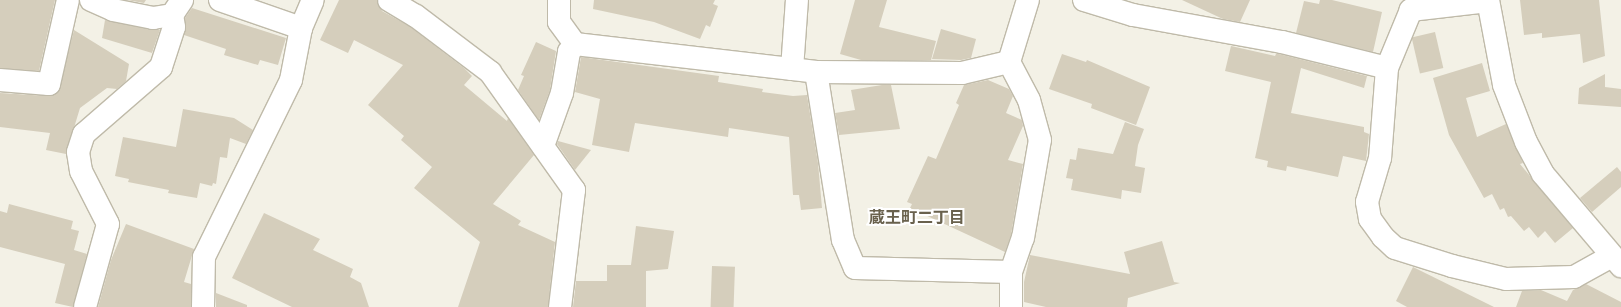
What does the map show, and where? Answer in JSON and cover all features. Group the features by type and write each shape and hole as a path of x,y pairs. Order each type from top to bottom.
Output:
{"street":[{"path":"0,80 49,84 68,0"},
{"path":"91,0 119,12 153,18 177,8"},
{"path":"220,0 301,28"},
{"path":"203,307 204,257 291,80 301,28 313,0"},
{"path":"389,0 416,16 490,72 574,190 560,307"},
{"path":"559,0 559,22 575,44 816,72 962,73 1009,62"},
{"path":"792,69 797,0"},
{"path":"1011,307 1011,272 1023,238 1040,140 1029,100 1009,62 1028,0"},
{"path":"1084,0 1133,15 1282,42 1388,68"},
{"path":"1488,1 1504,85 1526,142 1543,174 1616,262 1574,277 1506,279 1452,266 1395,248 1383,237 1370,219 1367,202 1380,158 1388,68 1411,10 1488,1"},
{"path":"86,307 108,224 81,171 78,152 84,134 161,67 174,27 177,8"},
{"path":"543,146 562,93 569,52 575,44"},
{"path":"816,72 843,240 855,268 1011,272"}],"building":[{"path":"0,0 55,0 39,71 0,68"},
{"path":"127,0 146,0 144,3"},
{"path":"339,0 377,0 382,11 409,26 464,68 472,76 464,85 507,121 508,118 534,155 493,204 521,221 518,225 555,242 548,307 458,307 480,242 414,188 432,167 401,140 404,136 368,105 403,65 354,40 348,53 320,40"},
{"path":"594,0 715,0 713,4 718,6 710,27 706,25 700,39 654,22 593,9"},
{"path":"855,0 887,0 879,27 936,41 931,60 861,60 840,54"},
{"path":"1182,0 1250,0 1240,22 1223,19"},
{"path":"1320,0 1332,0 1382,12 1373,52 1296,33 1304,1 1319,4"},
{"path":"1520,0 1599,0 1605,56 1583,63 1580,34 1542,38 1542,33 1524,35"},
{"path":"192,8 286,38 278,65 260,60 258,65 224,55 226,49 184,35 185,18"},
{"path":"105,20 151,30 160,30 152,53 102,38"},
{"path":"941,29 976,39 971,58 961,60 932,59"},
{"path":"74,30 129,64 126,81 117,89 107,88 80,108 66,154 46,150 50,133 0,127 0,93 48,96 58,92"},
{"path":"1435,32 1443,68 1420,73 1412,37"},
{"path":"536,42 556,51 550,90 539,120 518,90 524,76 521,75"},
{"path":"1231,46 1275,56 1276,54 1279,54 1367,76 1364,88 1301,68 1291,113 1364,127 1364,132 1369,134 1366,161 1343,156 1338,177 1287,166 1286,171 1267,167 1268,161 1255,158 1271,82 1225,71"},
{"path":"1062,54 1086,62 1087,60 1150,87 1136,125 1091,108 1092,104 1049,89"},
{"path":"581,57 719,76 718,82 763,89 762,92 793,96 807,95 818,163 822,208 801,210 799,195 793,195 789,137 729,128 728,137 635,123 629,152 592,145 600,99 575,92"},
{"path":"1482,63 1490,91 1466,98 1477,137 1506,124 1523,163 1520,164 1573,228 1555,243 1545,231 1538,238 1529,227 1524,231 1511,216 1508,217 1504,208 1500,210 1492,194 1484,198 1449,135 1433,78"},
{"path":"1605,74 1605,87 1621,89 1621,107 1578,104 1579,88"},
{"path":"988,80 1009,89 1013,96 1006,113 1022,120 1023,126 1008,160 1023,164 1011,235 1005,252 910,208 912,204 907,202 928,156 936,159 959,105 956,103 964,85"},
{"path":"891,85 900,129 839,135 835,113 855,110 851,90"},
{"path":"183,109 234,118 253,130 246,144 230,138 227,158 220,157 216,184 213,183 212,186 200,183 197,198 168,193 169,190 128,182 129,179 115,176 123,137 176,147"},
{"path":"1125,122 1144,129 1138,145 1135,166 1145,168 1141,193 1122,190 1121,199 1071,190 1073,179 1066,178 1070,159 1076,160 1078,148 1113,154"},
{"path":"558,141 591,150 575,170 557,144"},
{"path":"1617,167 1621,172 1621,187 1592,212 1580,198"},
{"path":"9,204 73,221 71,229 79,231 74,250 87,254 73,307 55,303 65,264 0,247 0,211 7,213"},
{"path":"264,213 320,239 313,250 353,269 350,277 361,283 369,307 292,307 232,278"},
{"path":"126,224 194,249 184,282 191,284 191,307 98,307 111,260"},
{"path":"636,226 674,231 668,269 646,271 646,307 573,307 576,281 607,281 607,265 631,265"},
{"path":"1162,241 1174,282 1180,283 1128,298 1127,307 1046,307 1024,302 1024,282 1030,255 1130,274 1124,252"},
{"path":"712,266 735,267 734,307 711,307"},
{"path":"1413,267 1494,307 1407,307 1396,301"},
{"path":"1586,284 1621,302 1621,307 1516,307 1522,291 1541,290 1567,301 1573,290"},
{"path":"216,293 247,305 247,307 216,307"}],"district":[{"name":"蔵王町二丁目","path":"917,217"}]}
